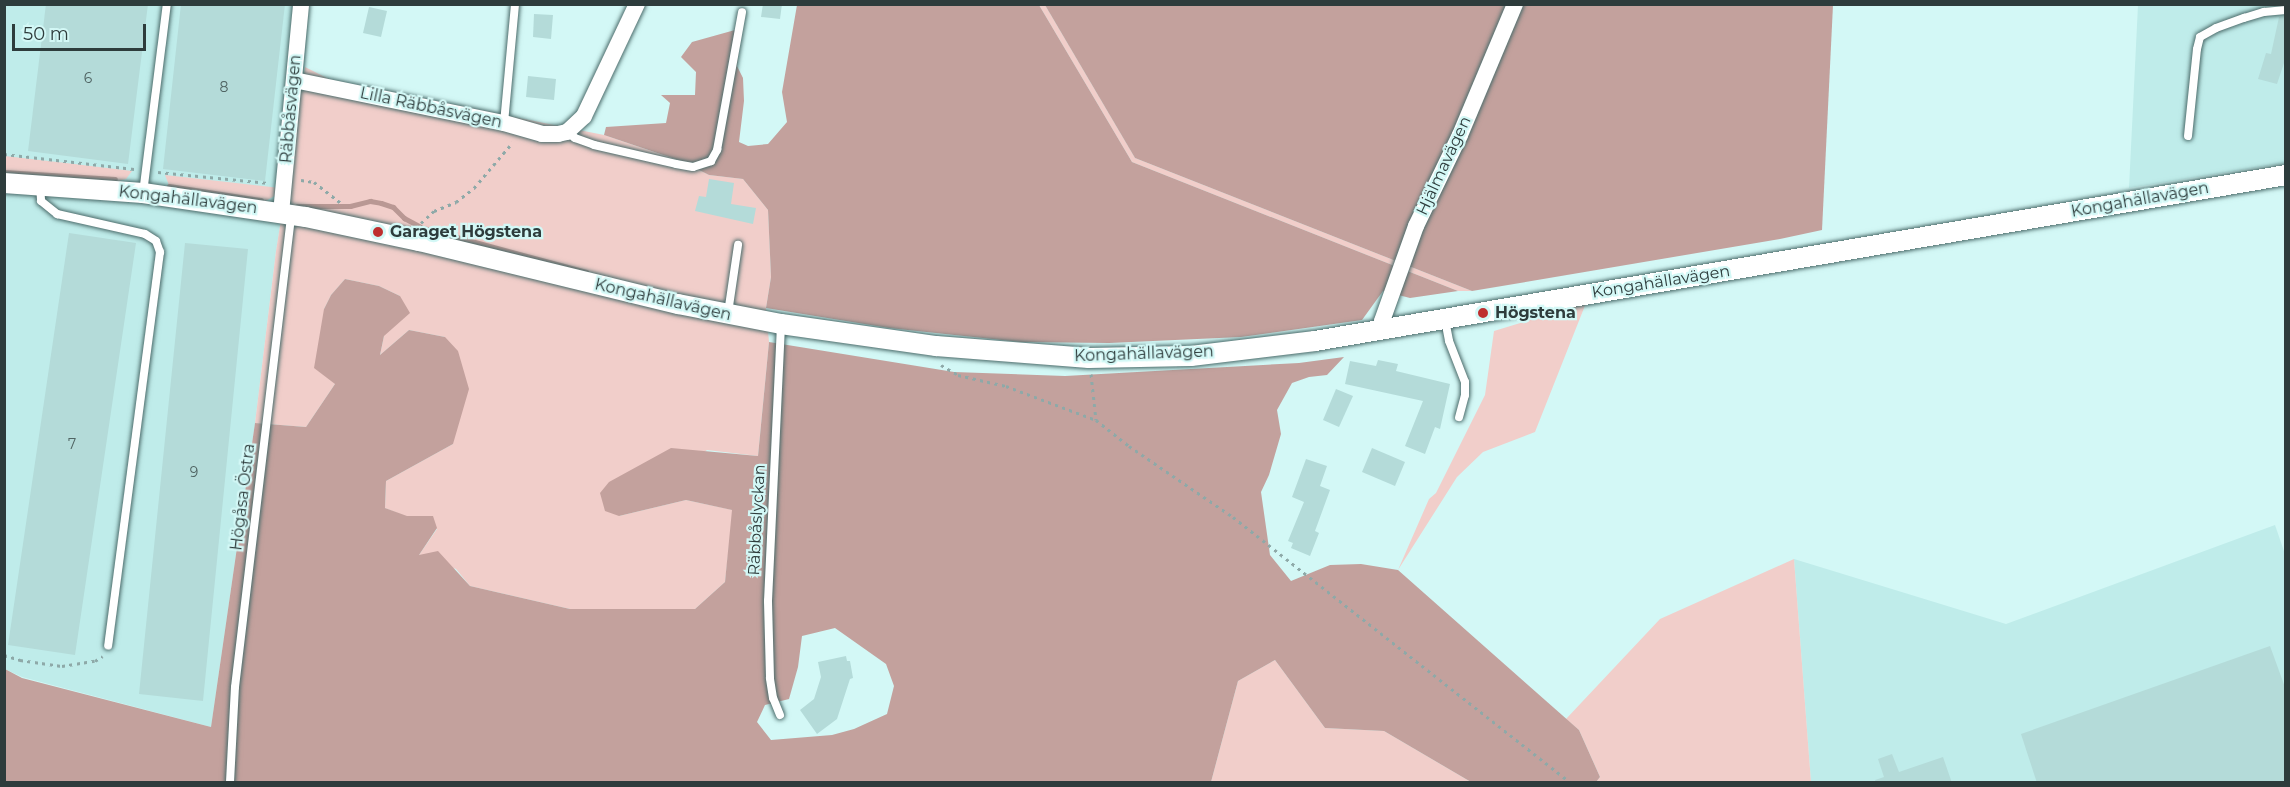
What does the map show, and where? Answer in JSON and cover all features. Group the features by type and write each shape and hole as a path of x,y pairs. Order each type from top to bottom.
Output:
{"street":[{"name":"Räbbåsvägen","path":"286,214 284,184 301,4"},
{"path":"567,132 584,116 637,4"},
{"name":"Hjälmavägen","path":"1384,330 1382,321 1416,226 1460,135 1515,4"},
{"name":"Lilla Räbbåsvägen","path":"294,80 504,123 542,134 567,132"},
{"name":"Kongahällavägen","path":"4,183 143,193 286,214 388,234 728,315 781,324 936,346 1089,358 1191,356 1384,330 2286,175"}],"lane":[{"path":"143,193 167,4"},
{"path":"504,123 515,4"},
{"path":"2188,136 2196,49 2200,37 2216,28 2244,18 2264,12 2286,10"},
{"name":"Lilla Räbbåsvägen","path":"567,132 575,138 594,145 676,164 693,167 711,161 717,150 742,12"},
{"path":"40,185 41,201 57,214 144,234 156,241 160,252 108,646"},
{"name":"Högåsa Östra","path":"230,783 235,687 286,214"},
{"path":"728,315 738,245"},
{"path":"1445,320 1449,341 1465,382 1465,395 1459,417"},
{"name":"Räbbåslyckan","path":"780,715 773,698 770,678 768,601 781,324"}],"path":[{"path":"421,223 434,211 456,202 474,188 525,129"},
{"path":"4,154 284,184 303,180 314,182 346,208"},
{"path":"936,346 937,359 942,367 958,375 1006,386 1096,420 1129,446 1242,524 1570,783"},
{"path":"1089,358 1096,420"},
{"path":"4,655 20,660 62,666 79,665 103,658 108,646"}],"shaded area":[{"path":"5,5 309,5 305,67 276,251 255,423 211,727 22,677 5,669"},
{"path":"797,5 1039,5 1132,162 1458,291 1410,298 1383,291 1362,320 1241,337 1109,343 1020,342 889,328 766,308 771,277 768,210 743,179 709,175 681,161 604,135 606,127 666,123 670,103 661,95 695,95 696,72 681,57 692,42 735,30 740,40 737,66 743,78 744,101 739,142 748,146 768,144 787,122 782,92"},
{"path":"1039,5 1045,5 1135,158 1472,291 1458,291 1132,162"},
{"path":"1045,5 1833,5 1822,230 1472,291 1135,158"},
{"path":"2138,5 2285,5 2285,163 2129,188"},
{"path":"305,67 331,80 604,135 681,161 709,175 743,179 768,210 771,277 766,308 769,342 758,456 707,450 619,516 686,500 733,510 725,582 695,609 570,609 470,586 456,569 419,555 437,529 385,508 386,481 453,444 445,337 409,330 380,355 384,336 400,296 379,286 345,279 331,295 324,309 335,384 306,427 255,423 276,251"},
{"path":"5,156 132,171 126,179 119,181 5,174"},
{"path":"165,175 280,188 276,195 264,202 170,188"},
{"path":"345,279 379,286 400,296 410,313 384,336 380,355 409,330 445,337 458,351 469,389 453,444 386,481 385,508 407,516 433,516 437,528 419,555 438,551 470,586 570,609 695,609 725,582 732,510 686,500 619,516 605,511 600,493 609,482 671,448 758,456 769,342 954,372 1065,376 1299,363 1344,357 1327,375 1309,377 1292,383 1277,410 1281,434 1269,475 1261,492 1270,555 1291,581 1330,565 1361,564 1398,570 1579,730 1600,777 1596,782 1471,782 1384,731 1325,728 1275,660 1238,681 1211,782 5,782 5,669 22,678 211,727 255,423 306,427 335,384 314,368 324,309 331,295","holes":["835,628 886,664 894,686 887,714 854,729 832,735 771,740 757,722 765,705 789,699 798,667 802,636"]},
{"path":"1586,303 1535,432 1483,452 1457,477 1398,570 1429,499 1436,493 1485,395 1494,331"},
{"path":"2275,525 2286,557 2285,782 1811,782 1794,559 2006,624"},
{"path":"1794,559 1811,782 1596,782 1600,777 1579,730 1566,719 1660,619"},
{"path":"1275,660 1325,728 1384,731 1471,782 1211,782 1238,681"}],"building":[{"path":"46,4 148,4 128,164 28,151"},
{"path":"181,4 285,4 265,181 163,169"},
{"path":"763,4 782,4 780,19 761,17"},
{"path":"369,7 387,11 381,37 363,33"},
{"path":"534,14 553,15 551,39 533,37"},
{"path":"2286,16 2286,57 2277,84 2258,79 2266,53 2271,54 2279,17"},
{"path":"528,76 556,79 554,100 526,97"},
{"path":"709,179 734,183 731,204 756,208 753,224 695,211 699,196 706,197"},
{"path":"69,233 136,243 75,655 8,645"},
{"path":"185,243 248,249 203,701 139,694"},
{"path":"1378,360 1398,364 1396,371 1450,384 1440,429 1435,427 1425,454 1405,446 1423,401 1345,384 1350,361 1376,366"},
{"path":"1336,389 1353,396 1339,427 1323,420"},
{"path":"1372,448 1405,462 1395,486 1362,472"},
{"path":"1306,459 1327,466 1320,486 1330,490 1315,531 1319,533 1310,556 1291,548 1293,543 1288,541 1304,502 1292,497"},
{"path":"2270,646 2286,690 2286,783 2037,783 2021,734"},
{"path":"846,656 847,661 850,661 853,678 850,679 837,719 817,734 800,710 814,699 821,677 818,662"},
{"path":"1892,754 1899,772 1943,757 1952,783 1876,783 1875,780 1884,777 1878,759"}],"waterway":[{"path":"4,172 115,179"},
{"path":"169,186 261,200"},
{"path":"297,206 350,206 370,201 381,203 393,207 404,218 423,228 586,272"}],"place":[{"name":"Garaget Högstena","path":"378,232"},
{"name":"Högstena","path":"1483,313"}]}
